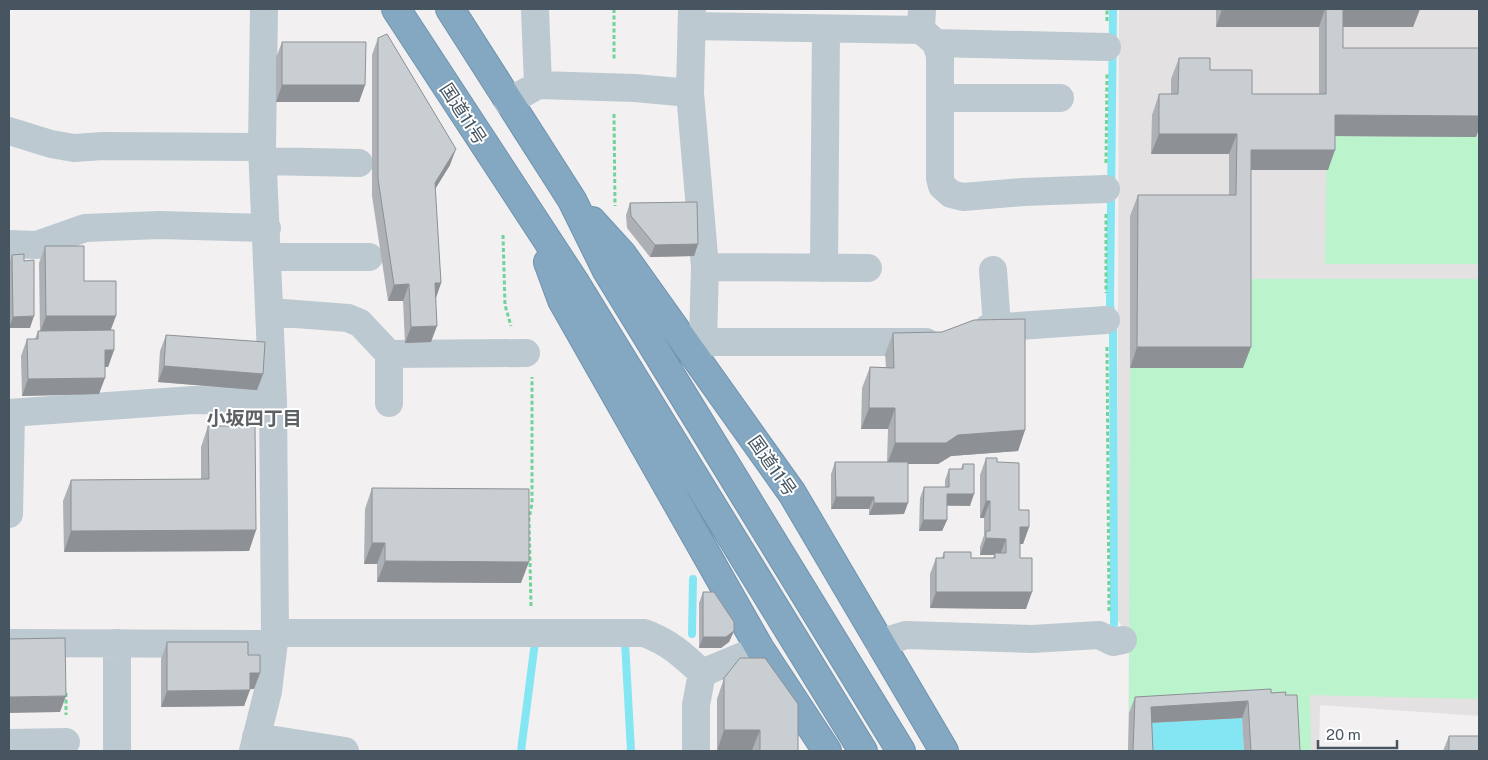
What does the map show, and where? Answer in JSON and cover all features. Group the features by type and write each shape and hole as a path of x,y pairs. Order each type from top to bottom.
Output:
{"highway":[{"name":"国道11号","path":"396,9 576,284 863,751"},
{"name":"国道11号","path":"450,9 572,200 607,270 901,751"},
{"name":"国道11号","path":"572,200 622,254 697,346 792,493 944,751"},
{"name":"国道11号","path":"532,218 562,300 760,649 827,751"}],"street":[{"path":"264,9 263,154 273,401 275,639 268,690 255,744 345,751"},
{"path":"535,9 538,86"},
{"path":"1106,320 997,326 957,334 931,342 697,346 705,267 690,93 692,17 826,29 926,27 1107,47"},
{"path":"926,27 940,56 940,178 942,186 951,194 963,197 1023,192 1106,190"},
{"path":"824,268 826,29"},
{"path":"508,102 538,86 635,88 690,93"},
{"path":"940,98 1060,98"},
{"path":"9,131 51,144 74,148 103,146 263,154 359,164"},
{"path":"9,244 43,244 85,228 159,225 267,228"},
{"path":"268,257 370,257"},
{"path":"705,267 868,268"},
{"path":"993,270 997,326"},
{"path":"270,312 370,317 389,354 389,403"},
{"path":"389,354 526,353"},
{"path":"9,514 10,413 193,400 273,401"},
{"path":"9,643 117,643 533,633 644,633 664,640 678,650 702,673"},
{"path":"880,643 906,635 1032,639 1099,635 1113,642 1123,640"},
{"path":"117,643 117,751"},
{"path":"702,673 717,665 760,649"},
{"path":"696,751 696,705 702,673"},
{"path":"9,743 66,742"}],"path":[{"path":"503,235 505,305 510,325 530,359 532,375 532,503 529,519 533,633"},
{"path":"66,692 66,742"}],"shaded area":[{"path":"1119,9 1479,9 1479,716 1320,705 1319,751 1128,751 1129,636 1117,619"}],"green space":[{"path":"1327,136 1479,137 1479,264 1325,264"},
{"path":"1244,279 1479,279 1479,699 1310,695 1311,751 1293,751 1291,712 1129,713 1130,368 1243,368"}],"water":[{"path":"1242,718 1244,751 1146,751 1145,723"}],"building":[{"path":"1326,9 1343,9 1343,48 1479,48 1479,116 1335,115 1335,150 1251,150 1251,347 1137,347 1138,195 1236,195 1237,134 1159,134 1159,94 1178,94 1179,58 1210,58 1210,70 1252,70 1252,94 1326,94"},
{"path":"387,34 456,149 435,183 441,283 435,283 437,326 411,327 409,284 394,285 378,179 378,38"},
{"path":"282,42 366,42 365,85 282,85"},
{"path":"697,202 698,244 655,245 631,216 630,203"},
{"path":"45,246 84,246 84,281 116,281 116,316 46,316"},
{"path":"24,254 24,261 34,260 34,316 13,317 12,255"},
{"path":"1025,319 1025,430 958,435 946,443 895,443 895,408 869,408 870,367 894,368 893,333 942,332 974,320"},
{"path":"114,330 114,350 105,350 105,378 28,379 27,339 38,339 38,331"},
{"path":"166,335 265,342 263,374 164,366"},
{"path":"208,426 255,426 256,530 71,531 71,480 209,479"},
{"path":"986,458 997,458 997,462 1019,463 1019,510 1029,510 1029,527 1020,527 1020,558 1032,558 1032,592 936,592 936,558 944,558 944,552 971,552 971,558 995,558 995,553 1006,553 1006,539 986,538 986,531 990,531 990,501 986,501"},
{"path":"835,462 908,462 908,503 874,503 874,497 836,497"},
{"path":"963,464 974,464 974,494 947,494 947,520 923,520 924,487 949,487 949,469 963,469"},
{"path":"372,488 529,489 529,562 385,561 385,543 372,543"},
{"path":"703,592 714,592 734,622 734,631 726,637 703,637"},
{"path":"65,638 66,696 9,697 9,639"},
{"path":"167,642 248,642 248,655 260,655 260,673 250,673 250,690 167,691"},
{"path":"740,658 765,658 798,704 798,751 760,751 760,730 724,730 724,678"},
{"path":"1271,689 1271,693 1286,692 1285,695 1297,695 1300,751 1251,751 1248,701 1151,707 1153,751 1133,751 1135,697"},
{"path":"1449,736 1479,736 1479,751 1449,751"}],"waterway":[{"path":"1112,629 1114,624 1113,329 1110,304 1113,9"},
{"path":"692,634 693,579"},
{"path":"521,751 535,642 540,642"},
{"path":"622,642 625,642 631,751"}],"district":[{"name":"小坂四丁目","path":"254,418"}]}
